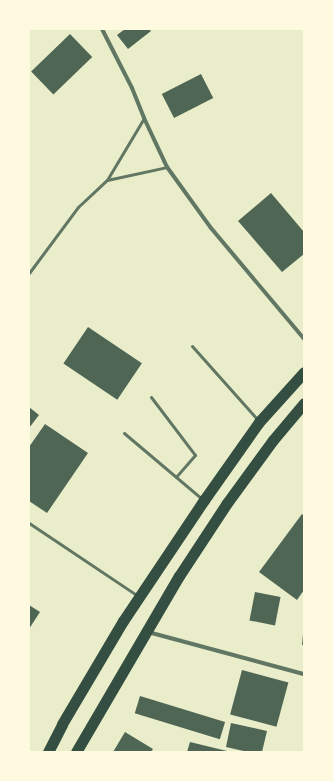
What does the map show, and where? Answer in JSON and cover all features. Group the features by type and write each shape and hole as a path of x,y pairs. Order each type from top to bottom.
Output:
{"highway":[{"path":"48,752 62,724 139,597 204,500 259,422 304,372"},
{"path":"76,752 148,632 179,576 227,503 273,440 304,403"}],"street":[{"path":"102,29 132,88 144,118 168,167 211,228 304,339"},
{"path":"148,632 304,674"}],"lane":[{"path":"29,272 78,207 106,180 144,118"},
{"path":"106,180 168,167"},
{"path":"192,346 259,422"},
{"path":"150,397 195,455 176,477"},
{"path":"124,433 204,500"},
{"path":"29,523 139,597"}],"building":[{"path":"125,29 149,29 151,31 128,49 117,35"},
{"path":"70,34 92,57 53,95 31,72"},
{"path":"201,74 213,98 174,118 162,94"},
{"path":"271,193 304,232 304,254 282,272 238,221"},
{"path":"88,327 142,363 117,400 63,363"},
{"path":"29,407 39,415 29,428"},
{"path":"45,424 88,453 47,513 29,501 29,447"},
{"path":"302,514 304,516 304,590 297,600 259,572"},
{"path":"255,592 281,597 275,625 249,620"},
{"path":"29,605 40,612 29,629"},
{"path":"303,634 304,645 302,645"},
{"path":"242,670 288,682 276,727 230,714"},
{"path":"140,696 225,722 220,739 135,713"},
{"path":"231,723 267,731 262,752 248,752 226,747"},
{"path":"125,732 153,749 151,752 113,752"},
{"path":"190,742 227,751 227,752 187,752"}]}
